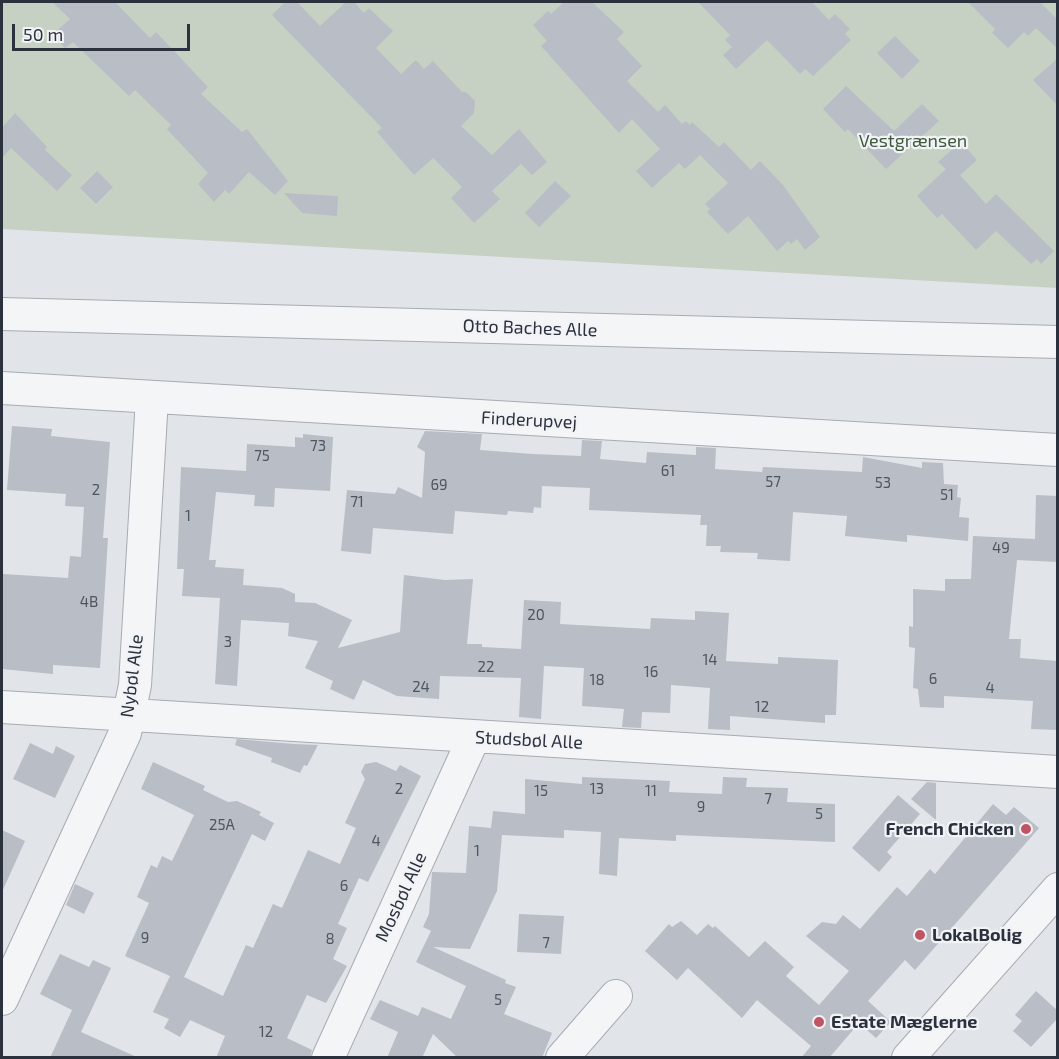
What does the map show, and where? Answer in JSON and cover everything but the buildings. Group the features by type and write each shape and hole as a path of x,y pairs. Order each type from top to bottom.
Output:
{"street":[{"name":"Otto Baches Alle","path":"2,314 1058,342"},
{"name":"Finderupvej","path":"2,388 1058,450"},
{"name":"Nybøl Alle","path":"2,999 125,733 135,685 152,398"},
{"name":"Studsbøl Alle","path":"2,707 128,717 1058,772"},
{"name":"Mosbøl Alle","path":"328,1058 474,737"},
{"path":"908,1058 1058,889"},
{"path":"562,1058 616,996"}],"green space":[{"name":"Vestgrænsen","path":"2,2 1057,2 1057,288 2,229"}],"place":[{"name":"French Chicken","path":"1026,829"},
{"name":"LokalBolig","path":"920,935"},
{"name":"Estate Mæglerne","path":"819,1022"}]}
